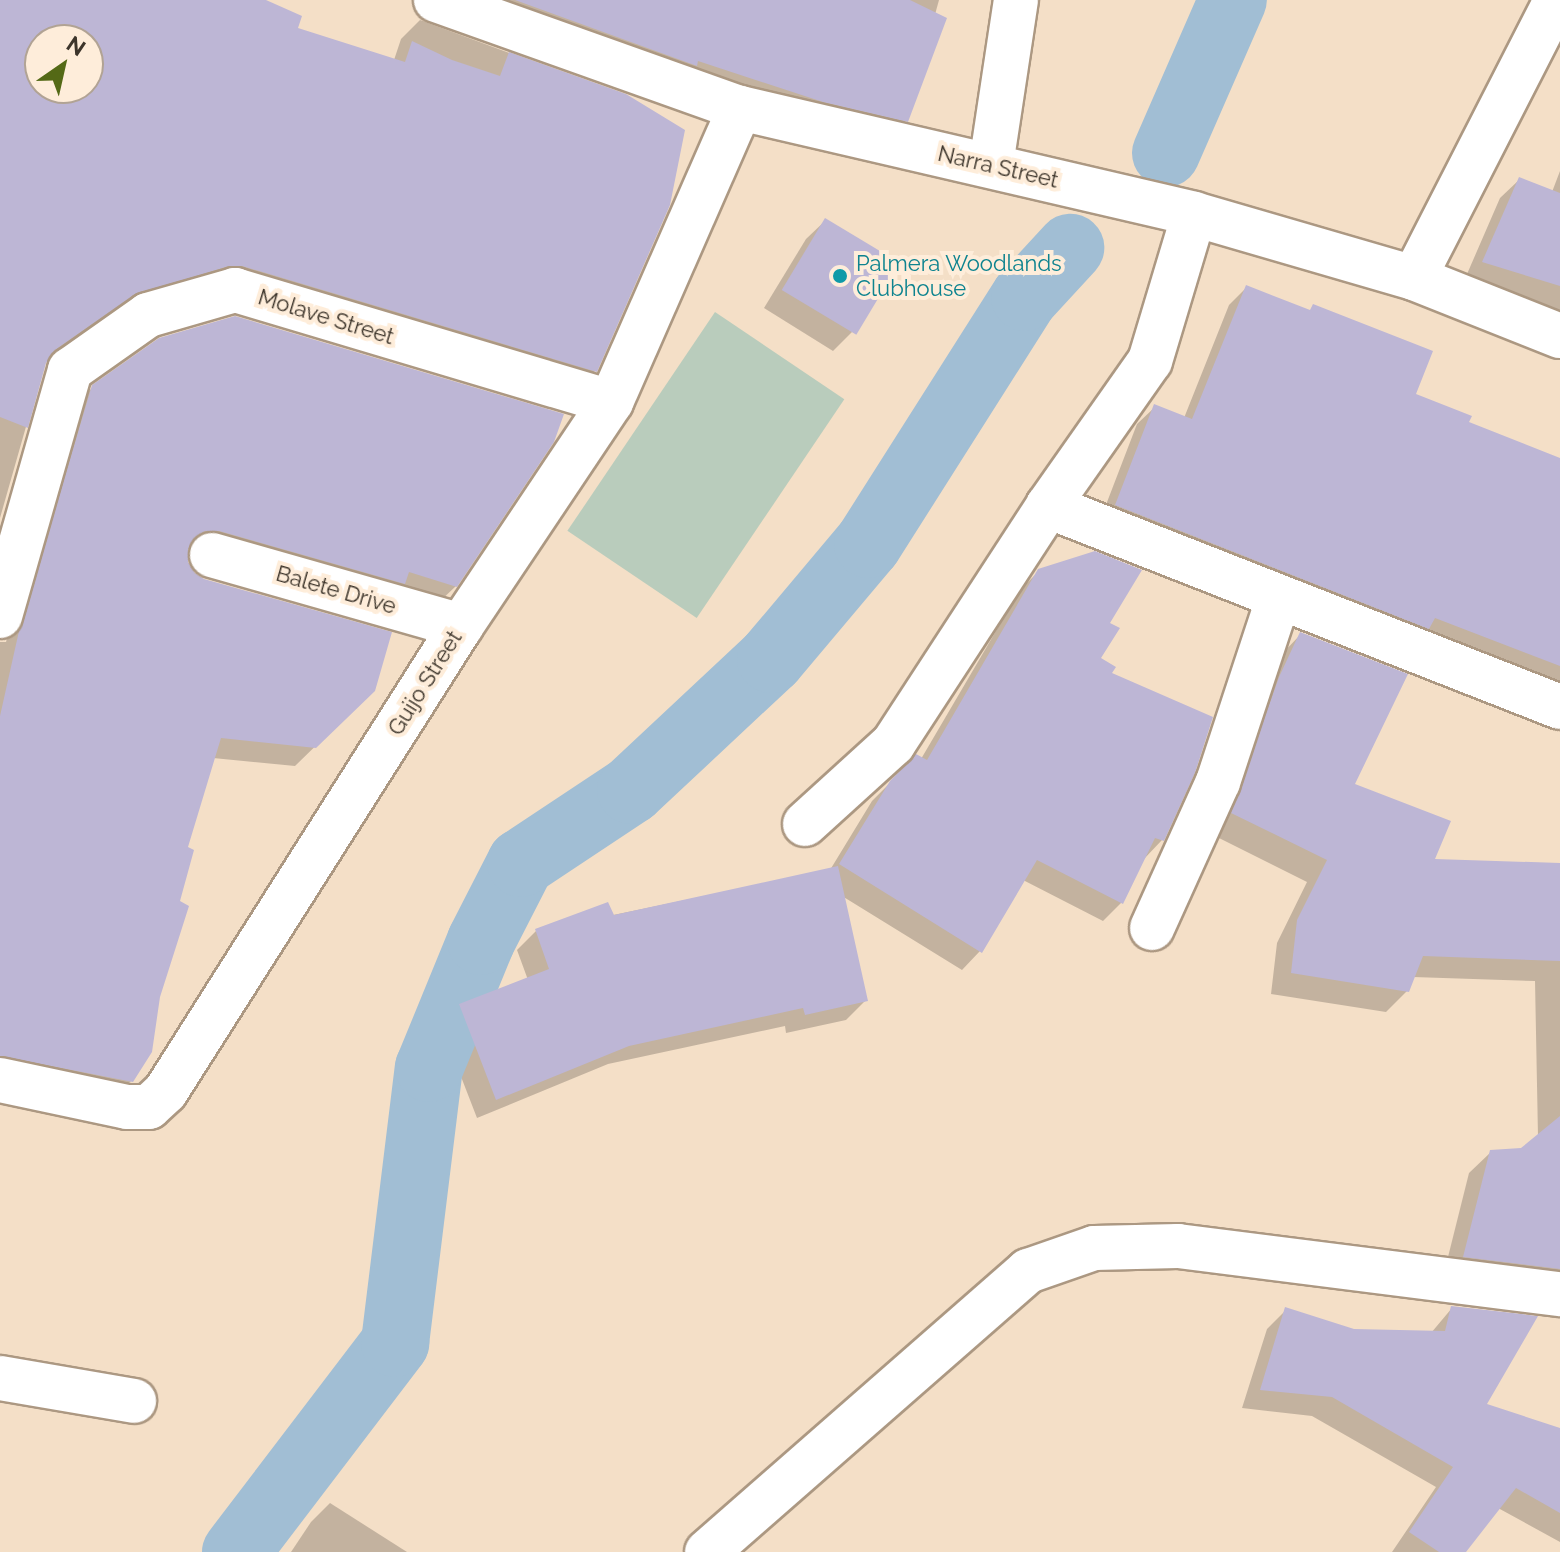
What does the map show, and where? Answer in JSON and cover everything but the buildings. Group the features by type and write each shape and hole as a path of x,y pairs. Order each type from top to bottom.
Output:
{"street":[{"name":"Narra Street","path":"436,0 740,108 1194,214 1414,278 1560,336"},
{"path":"991,165 1016,0"},
{"path":"1414,278 1553,6 1560,9"},
{"name":"Guijo Street","path":"0,1080 127,1107 149,1107 166,1091 461,626 611,402 740,108"},
{"path":"805,824 893,744 1048,506 1150,361 1194,214"},
{"name":"Molave Street","path":"0,616 70,370 148,315 235,290 611,402"},
{"path":"1048,506 1278,599 1560,707"},
{"name":"Balete Drive","path":"212,555 461,626"},
{"path":"1152,928 1218,782 1278,599"},
{"path":"707,1552 1028,1271 1094,1248 1178,1246 1560,1294"},
{"path":"0,1378 134,1401"}],"green space":[{"path":"715,312 844,399 697,618 567,531"}],"waterway":[{"path":"1166,153 1233,0"},
{"path":"236,1552 395,1343 429,1068 481,941 521,863 631,790 771,659 868,544 1025,297 1070,248"}],"place":[{"name":"Palmera Woodlands Clubhouse","path":"840,276"}]}
